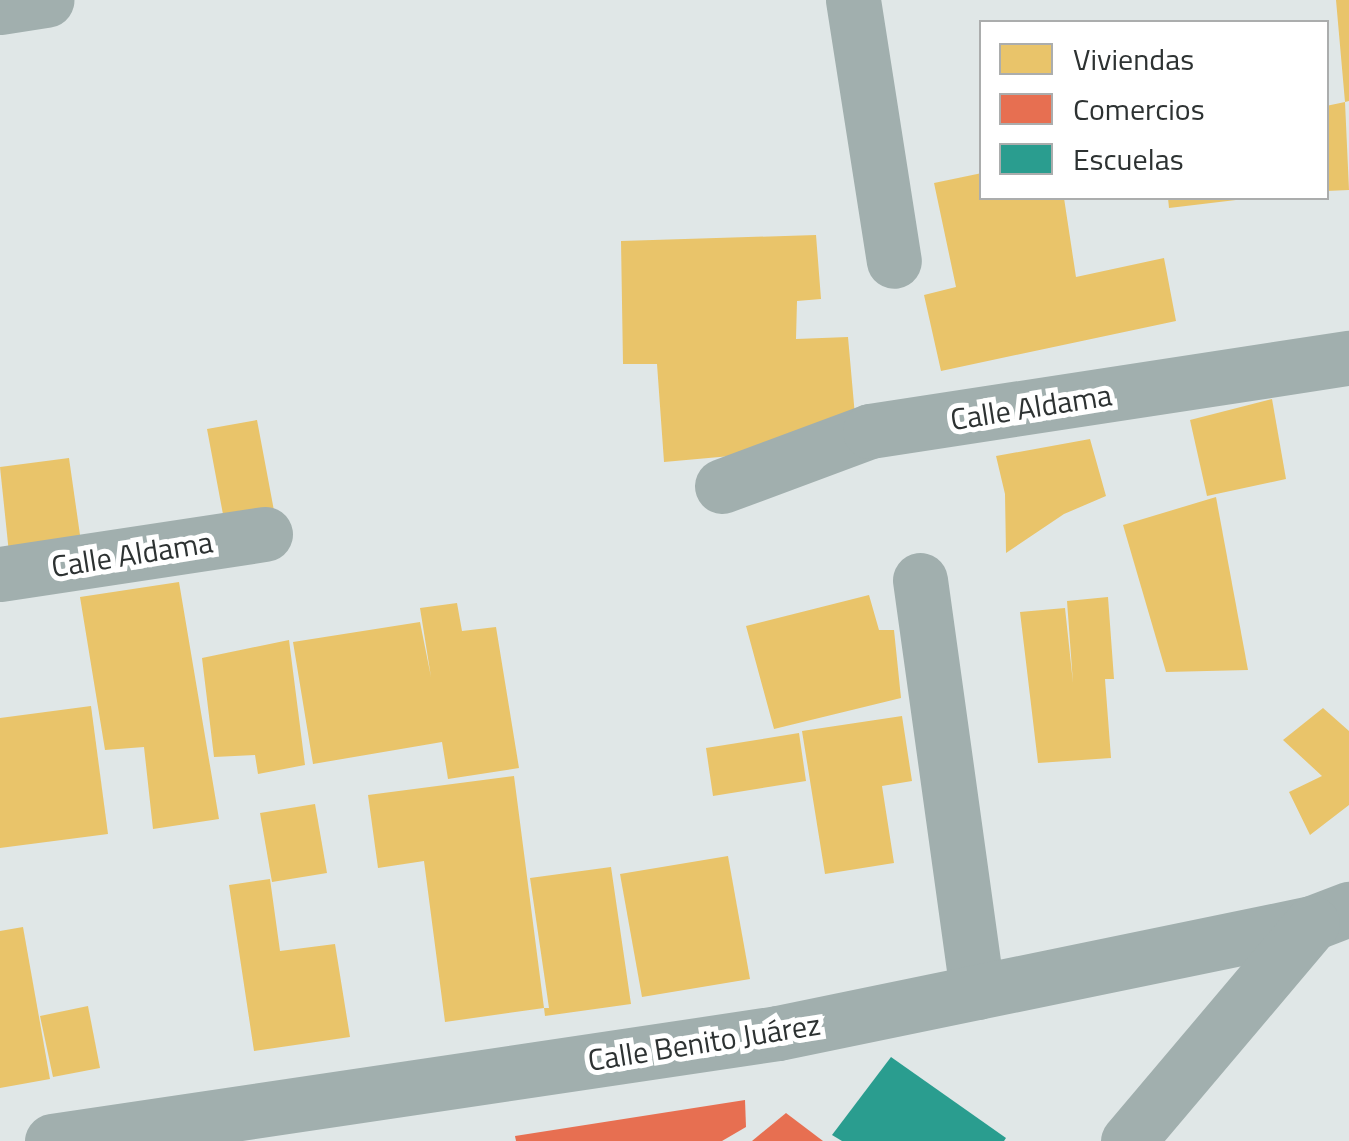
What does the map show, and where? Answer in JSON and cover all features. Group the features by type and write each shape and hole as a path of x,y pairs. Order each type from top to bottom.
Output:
{"street":[{"path":"0,7 46,0"},
{"path":"854,0 894,261"},
{"name":"Calle Aldama","path":"722,486 870,431 1349,358"},
{"name":"Calle Aldama","path":"0,574 264,534"},
{"path":"920,580 977,992"},
{"path":"1128,1141 1331,916"},
{"name":"Calle Benito Juárez","path":"52,1141 778,1032 1331,916"}],"building: Viviendas":[{"path":"1336,0 1349,0 1349,101 1345,102"},
{"path":"1345,102 1349,190 1329,191 1329,105"},
{"path":"979,174 979,200 1064,200 1076,277 1164,258 1176,321 941,371 924,295 956,287 934,183"},
{"path":"1168,200 1236,200 1169,208"},
{"path":"816,235 821,299 797,301 796,339 848,337 856,427 818,448 664,462 657,364 623,364 621,241"},
{"path":"1272,399 1286,479 1207,496 1190,420"},
{"path":"257,420 275,516 225,525 207,429"},
{"path":"1090,439 1106,496 1064,514 1006,553 1005,494 996,456"},
{"path":"69,458 81,542 9,553 0,467"},
{"path":"1216,497 1248,670 1166,672 1123,525"},
{"path":"179,582 219,819 153,829 144,747 105,750 80,597"},
{"path":"869,595 879,630 894,630 901,698 774,729 746,626"},
{"path":"1108,597 1114,679 1105,679 1111,758 1038,763 1020,612 1065,608 1073,683 1067,601"},
{"path":"457,603 462,631 496,627 519,768 448,779 442,742 313,764 293,642 420,622 431,677 420,608"},
{"path":"289,640 305,765 258,774 255,755 214,757 202,658"},
{"path":"91,706 108,834 0,848 0,718"},
{"path":"1323,708 1349,731 1349,805 1310,835 1289,792 1322,776 1283,740"},
{"path":"902,716 912,781 882,786 894,863 825,874 802,731"},
{"path":"799,733 806,781 713,796 706,748"},
{"path":"514,776 544,1008 445,1022 424,861 378,868 368,795"},
{"path":"315,804 327,873 272,882 260,813"},
{"path":"728,856 750,979 642,997 620,874"},
{"path":"611,867 631,1004 545,1016 544,1008 549,1008 530,878"},
{"path":"270,879 280,951 335,944 350,1037 254,1051 229,885"},
{"path":"23,927 50,1079 0,1088 0,931"},
{"path":"88,1006 100,1068 53,1077 40,1016"}],"building: Comercios":[{"path":"745,1100 746,1127 722,1141 516,1141 515,1136"},
{"path":"786,1113 823,1141 752,1141"}],"building: Escuelas":[{"path":"891,1057 1006,1138 1004,1141 842,1141 832,1135"}]}
